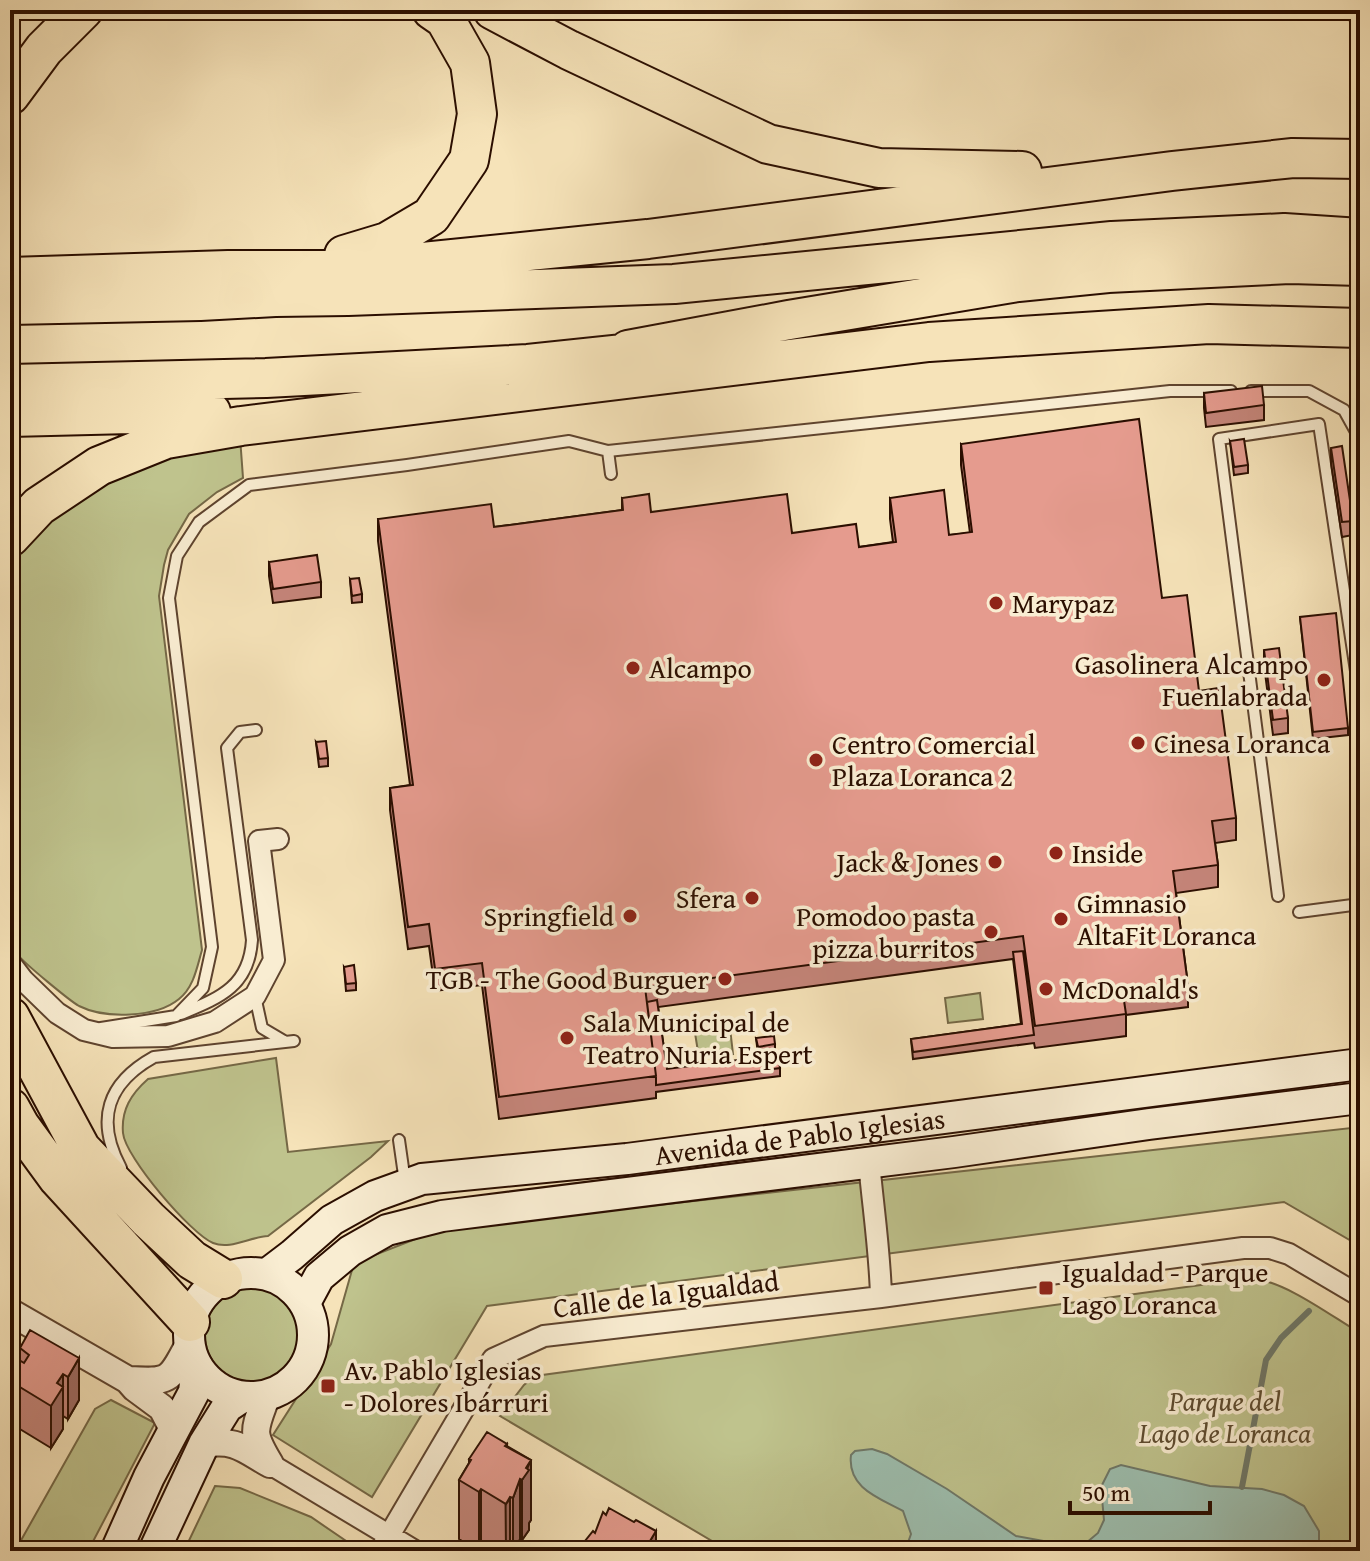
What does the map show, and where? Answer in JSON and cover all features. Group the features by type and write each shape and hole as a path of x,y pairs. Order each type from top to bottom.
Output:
{"highway":[{"path":"10,95 44,49 83,10"},
{"path":"228,270 340,256 387,242 431,216 469,160 477,114 470,63 445,19 432,10"},
{"path":"493,10 569,50 768,144 879,168 1172,171"},
{"path":"10,277 228,270 344,270 648,239 1172,171 1293,158 1360,159"},
{"path":"10,305 674,284 1112,241 1284,233 1360,238"},
{"path":"593,356 1018,282 1108,273 1275,265 1360,266"},
{"path":"10,384 266,378 528,364 1021,314 1146,311 1292,315 1360,327"},
{"path":"10,537 39,506 99,466 166,439 241,426 929,342 1209,324 1360,327"},
{"path":"10,417 394,408"},
{"path":"10,1017 81,1149 192,1260 223,1279"},
{"path":"10,1087 58,1178"},
{"path":"13,1116 58,1178 192,1344"}],"main road":[{"name":"Avenida de Pablo Iglesias","path":"267,1274 332,1220 375,1196 422,1179 627,1159 1360,1064"},
{"name":"Avenida de Pablo Iglesias","path":"305,1303 319,1277 350,1251 387,1230 442,1216 1360,1098"},
{"path":"116,1551 149,1477 194,1392 192,1344 197,1304 208,1290 237,1274 267,1274 283,1281 296,1291 311,1318 313,1335 310,1356 292,1382 280,1390 227,1407 204,1444 154,1551"},
{"path":"192,1344 210,1382 226,1392 254,1396"}],"street":[{"path":"1355,10 1360,16"},
{"path":"10,963 57,1013 84,1030 113,1037 168,1036 215,1022 255,996 274,960 259,841 278,839"},
{"path":"869,1162 880,1258 881,1297"},
{"name":"Calle de la Igualdad","path":"384,1543 493,1359 544,1336 881,1297 1243,1248 1270,1248 1289,1254 1360,1296"},
{"path":"10,1312 128,1380 162,1408 174,1431"},
{"path":"128,1380 156,1381 168,1377 192,1344"},
{"path":"254,1396 257,1443 270,1464"},
{"path":"204,1444 219,1441 233,1443 270,1464 384,1543 415,1551"}],"lane":[{"path":"176,1016 203,988 212,947 169,598 177,556 199,522 249,485 569,441 608,451 1170,391 1309,391 1344,410 1360,439"},
{"path":"1278,896 1219,439 1319,424 1360,698"},
{"path":"608,451 611,474"},
{"path":"84,1030 176,1016 225,994 240,981 251,956 252,940 227,748 240,732 256,730"},
{"path":"1299,912 1360,904"},
{"path":"148,1219 115,1158 108,1136 107,1113 118,1087 134,1068 154,1057 290,1041 262,1028 255,996"},
{"path":"399,1140 405,1185"}],"green space":[{"path":"240,437 243,478 217,492 189,514 168,550 159,596 202,950 188,989 169,1005 144,1013 116,1015 90,1010 74,1003 29,966 17,953 10,938 10,553 105,474"},
{"path":"980,993 983,1019 948,1023 945,998"},
{"path":"730,1028 733,1054 699,1058 695,1033"},
{"path":"276,1058 288,1152 388,1141 268,1236 233,1244 213,1243 175,1211 135,1159 123,1133 126,1110 132,1097 148,1079"},
{"path":"1360,1127 1360,1246 1284,1202 487,1306 372,1497 273,1435 331,1344 354,1263 441,1229"},
{"name":"Parque del Lago de Loranca","path":"1252,1278 1294,1293 1360,1333 1360,1551 729,1551 500,1416 535,1376"},
{"path":"252,1288 270,1291 285,1302 296,1317 299,1335 296,1353 285,1368 270,1379 252,1382 234,1379 219,1368 208,1353 205,1335 208,1317 219,1302 234,1291"},
{"path":"111,1400 155,1423 88,1551 15,1551 95,1409"},
{"path":"215,1486 240,1488 311,1517 352,1545 348,1551 184,1551"}],"shaded area":[{"path":"872,1449 887,1454 947,1489 1016,1536 1071,1546 1086,1543 1098,1533 1104,1520 1101,1487 1110,1469 1121,1465 1210,1486 1262,1489 1284,1495 1304,1506 1319,1531 1319,1551 905,1551 911,1534 903,1511 866,1490 854,1476 851,1455 855,1451"}],"building":[{"path":"1262,386 1264,405 1206,413 1204,393"},
{"name":"Centro Comercial Plaza Loranca 2","path":"1139,419 1162,598 1187,595 1199,691 1219,688 1236,818 1212,821 1218,865 1173,871 1188,985 1123,994 1126,1014 1035,1026 1023,936 645,987 656,1076 499,1097 482,963 435,969 429,924 408,927 390,788 413,785 378,519 491,504 494,527 623,510 622,498 649,494 651,512 787,494 792,533 856,524 859,547 896,542 890,498 944,490 949,535 972,532 961,444"},
{"path":"1244,439 1248,465 1234,467 1230,441"},
{"path":"1342,446 1353,521 1342,522 1331,448"},
{"path":"317,555 321,582 273,589 269,562"},
{"path":"359,578 362,594 352,596 350,579"},
{"path":"1336,613 1348,728 1313,732 1300,617"},
{"path":"1279,648 1288,718 1273,720 1264,650"},
{"path":"326,741 328,758 319,759 316,742"},
{"path":"1023,951 1034,1035 913,1052 911,1039 1022,1024 1013,952"},
{"path":"354,965 356,983 346,984 344,967"},
{"path":"657,1000 667,1069 778,1055 780,1068 656,1085 647,1002"},
{"path":"774,1036 775,1044 758,1047 756,1038"},
{"path":"30,1330 79,1358 68,1377 63,1374 57,1383 63,1387 51,1406 10,1381 10,1364 14,1357 24,1363 29,1355 20,1348"},
{"path":"487,1432 531,1460 526,1468 529,1470 520,1479 513,1498 510,1497 506,1504 459,1480"},
{"path":"609,1508 656,1531 644,1551 585,1550 588,1543 585,1541 593,1531 595,1533 603,1512 606,1515"}],"waterway":[{"path":"1242,1487 1266,1360 1281,1338 1309,1311"}],"place":[{"name":"Marypaz","path":"996,603"},
{"name":"Alcampo","path":"633,668"},
{"name":"Gasolinera Alcampo Fuenlabrada","path":"1324,680"},
{"name":"Cinesa Loranca","path":"1138,743"},
{"name":"Centro Comercial Plaza Loranca 2","path":"816,760"},
{"name":"Inside","path":"1056,853"},
{"name":"Jack & Jones","path":"995,862"},
{"name":"Sfera","path":"752,898"},
{"name":"Springfield","path":"630,916"},
{"name":"Gimnasio AltaFit Loranca","path":"1061,919"},
{"name":"Pomodoo pasta pizza burritos","path":"991,932"},
{"name":"TGB - The Good Burguer","path":"725,979"},
{"name":"McDonald's","path":"1046,989"},
{"name":"Sala Municipal de Teatro Nuria Espert","path":"567,1038"},
{"name":"Igualdad - Parque Lago Loranca","path":"1046,1288"},
{"name":"Av. Pablo Iglesias - Dolores Ibárruri","path":"328,1386"}]}
